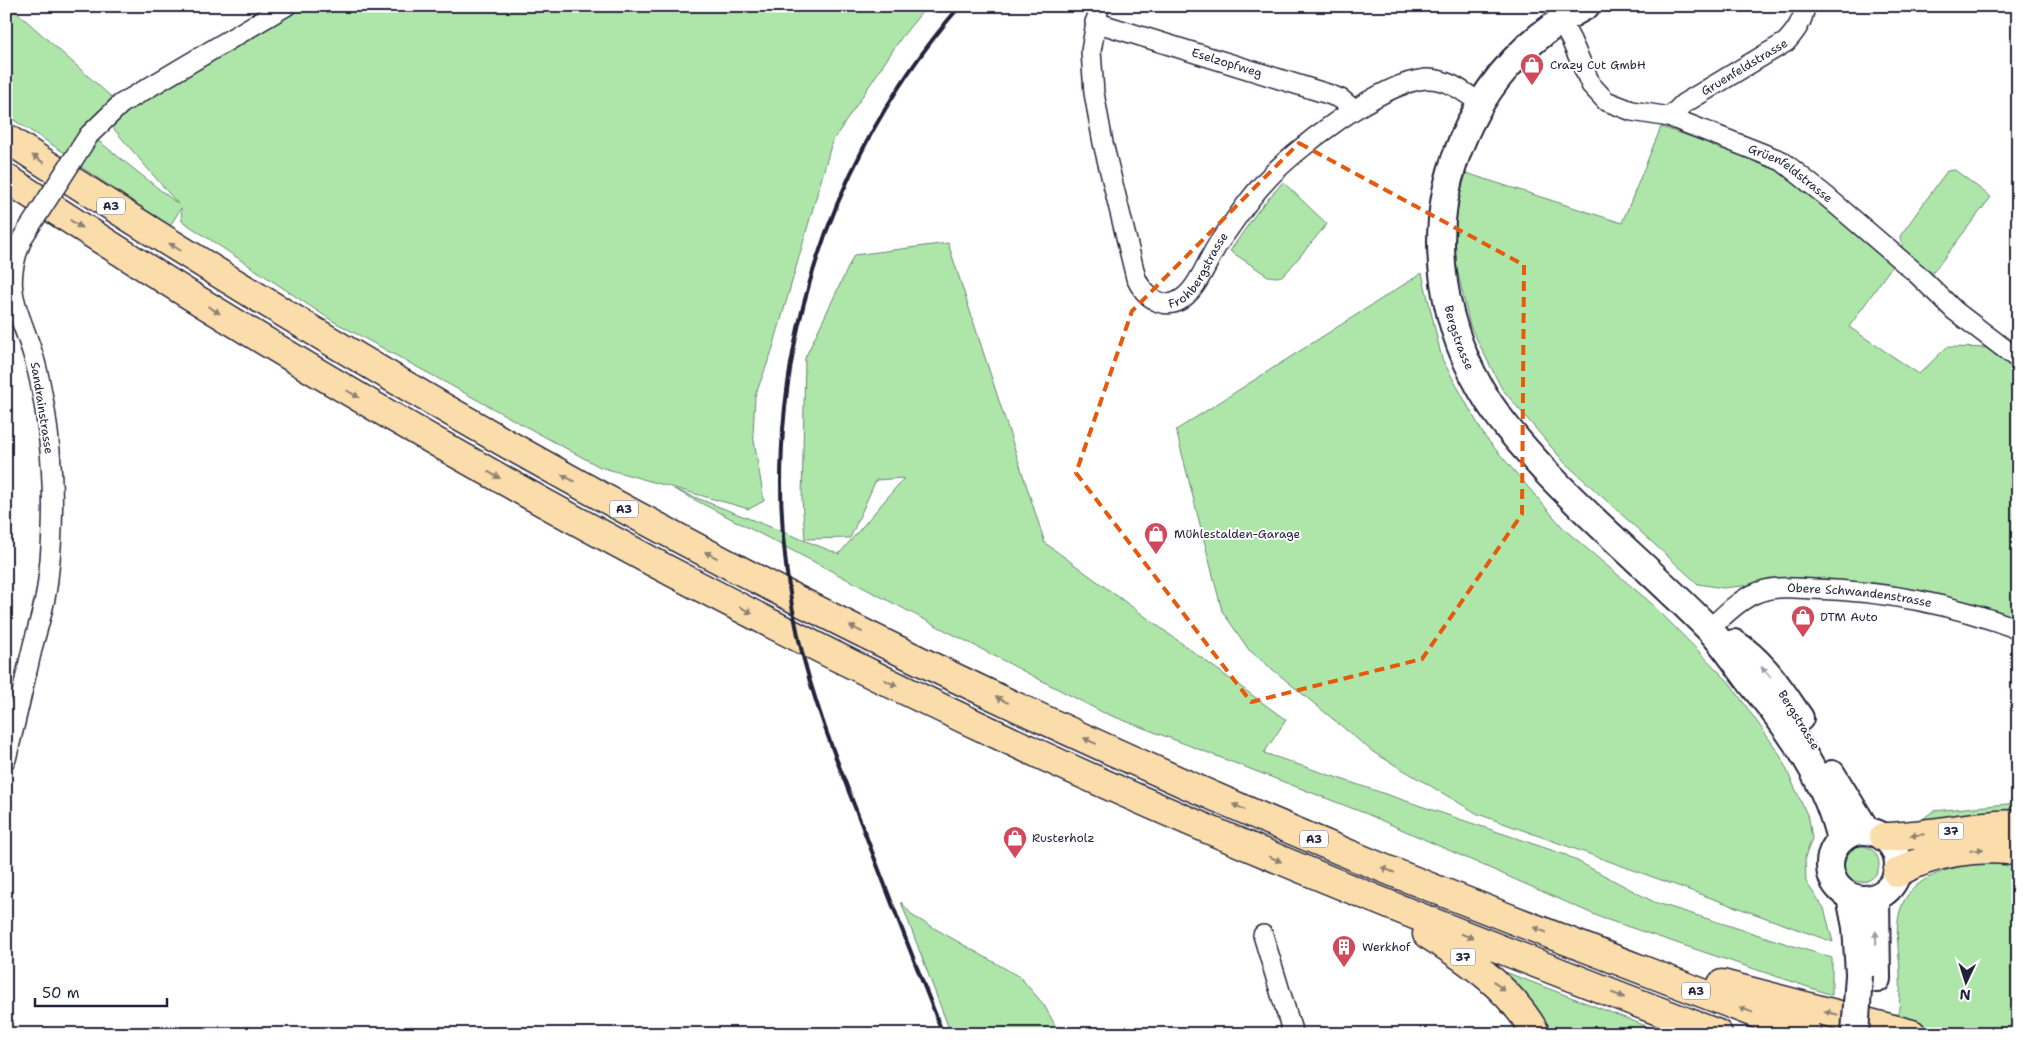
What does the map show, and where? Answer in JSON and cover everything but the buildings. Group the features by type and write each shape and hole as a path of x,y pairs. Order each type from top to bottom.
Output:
{"highway":[{"name":"A3","path":"6,138 216,272 406,387 681,539 826,614 1046,721 1251,813 1443,892 1808,1034"},
{"name":"A3","path":"6,178 202,304 323,377 548,505 719,597 848,662 1040,754 1262,854 1718,1034"},
{"name":"37","path":"1875,834 1919,835 1990,825 2018,824"},
{"path":"1897,873 1911,865 1938,856 1985,850 2018,851"},
{"name":"37","path":"1372,899 1476,967 1510,998 1536,1034"},
{"path":"1585,948 1912,1034"}],"main road":[{"name":"Bergstrasse","path":"1586,6 1560,20 1538,37 1505,70 1480,103 1466,130 1452,167 1443,206 1440,232 1444,282 1451,317 1466,357 1487,400 1526,450 1562,489 1709,629 1780,719 1817,778 1834,815 1840,840"},
{"name":"Bergstrasse","path":"1709,629 1736,644 1752,656 1774,681 1805,725 1844,796 1875,834 1890,842 1897,857 1897,873"},
{"path":"1875,834 1848,834 1840,840 1830,856 1830,876 1842,892 1850,897 1868,899 1876,897 1890,888 1897,873"},
{"path":"1850,897 1868,977 1873,1034"},
{"path":"1855,1034 1868,977 1876,897"}],"street":[{"name":"Sandrainstrasse","path":"6,759 42,614 48,580 54,506 48,433 40,382 34,358 9,288 11,262 24,237 89,135 121,104 286,6"},
{"name":"Gruenfeldstrasse","path":"1670,118 1683,104 1786,42 1800,24 1805,6"},
{"name":"Frohbergstrasse","path":"1095,11 1091,52 1094,93 1103,143 1136,278 1144,292 1151,299 1161,303 1181,300 1189,294 1210,255 1263,184 1292,156 1353,109 1406,82 1427,79 1452,85 1480,103"},
{"name":"Eselzopfweg","path":"1095,11 1328,94 1341,99 1353,109"},
{"name":"Grüenfeldstrasse","path":"1560,20 1571,40 1590,85 1606,101 1632,111 1670,118 1782,162 1826,196 1916,273 1955,311 2018,359"},
{"name":"Obere Schwandenstrasse","path":"1709,629 1752,594 1772,588 1852,590 1921,600 1988,618 2018,629"},
{"path":"1263,935 1293,1034"}],"highlighted area":[{"path":"1299,143 1524,265 1522,514 1422,659 1251,702 1076,473 1132,311"}],"green space":[{"path":"6,6 11,7 117,102 68,155 6,115"},
{"path":"272,6 927,6 901,38 832,142 772,351 755,396 753,434 764,501 749,509 600,467 331,320 182,221 181,208 170,226 78,165 96,139 178,204 107,121"},
{"path":"1661,127 1765,161 1894,263 1849,327 1919,374 1947,347 1995,348 2018,364 2018,623 1913,591 1823,578 1723,588 1698,584 1564,462 1502,389 1470,326 1454,256 1456,211 1466,173 1622,223"},
{"path":"1955,170 1991,197 1931,275 1904,256 1900,236 1947,171"},
{"path":"1283,182 1327,224 1285,274 1273,277 1268,276 1230,251 1257,212"},
{"path":"948,243 1045,543 1286,720 1264,753 1566,855 1654,902 1832,958 1832,995 1602,918 1367,814 1102,712 674,489 839,554 904,478 876,480 850,538 805,539 802,499 805,358 854,255"},
{"path":"1422,273 1442,359 1485,437 1565,530 1651,603 1729,682 1779,753 1809,819 1812,839 1805,857 1806,882 1824,908 1833,942 1478,814 1373,752 1249,650 1222,611 1176,430"},
{"path":"2018,803 2018,812 1919,822 1933,811"},
{"path":"1861,846 1868,847 1874,851 1878,857 1878,871 1874,877 1868,881 1861,882 1854,881 1848,877 1844,871 1843,864 1844,857 1848,851 1854,847"},
{"path":"1981,862 2018,865 2018,1034 1897,1034 1900,968 1897,927 1900,911 1905,899 1913,889 1933,876 1957,867"},
{"path":"901,902 913,916 1020,977 1044,1005 1060,1034 951,1034"},
{"path":"1505,972 1667,1034 1544,1034 1503,975"}],"railway":[{"path":"943,1034 836,758 805,664 799,640 785,556 781,471 788,387 804,304 829,224 864,147 908,74 960,6"}],"place":[{"name":"Crazy Cut GmbH","path":"1532,86"},
{"name":"Mühlestalden-Garage","path":"1156,555"},
{"name":"DTM Auto","path":"1803,638"},
{"name":"Rusterholz","path":"1015,859"},
{"name":"Werkhof","path":"1344,968"}]}
